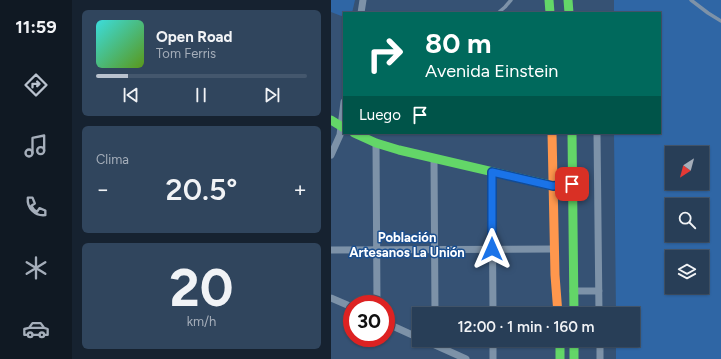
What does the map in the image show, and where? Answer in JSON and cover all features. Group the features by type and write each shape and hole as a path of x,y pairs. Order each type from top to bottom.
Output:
{"main road":[{"path":"568,0 569,12"},
{"path":"331,120 342,127"},
{"path":"356,134 376,143 399,150 492,172 557,185 569,185"},
{"path":"553,134 557,185 554,249 555,283 558,307"},
{"path":"572,134 569,185 574,307"},
{"path":"560,359 562,347"},
{"path":"574,347 574,359"}],"street":[{"path":"361,12 363,0"},
{"path":"331,155 340,135 343,114"},
{"path":"597,134 599,307"},
{"path":"376,143 377,295"},
{"path":"435,158 435,307"},
{"path":"492,172 493,307"},
{"path":"331,250 554,249"},
{"path":"573,291 599,290"},
{"path":"331,298 343,303"},
{"path":"395,327 412,335"},
{"path":"444,347 465,359"},
{"path":"493,347 493,359"},
{"path":"600,347 600,359"}],"lane":[{"path":"499,12 511,0"},
{"path":"565,0 565,12"},
{"path":"691,0 708,14 721,21"},
{"path":"559,238 561,284"},
{"path":"569,269 569,307"},
{"path":"563,347 565,359"},
{"path":"569,347 570,359"}],"shaded area":[{"path":"331,0 355,0 352,12 343,12 343,17 331,12"},
{"path":"614,0 721,0 721,359 616,359 616,347 640,347 640,307 616,307 614,134 661,134 661,12 614,12"}],"traffic: fast":[{"path":"549,0 550,12"},
{"path":"568,0 569,12"},
{"path":"331,120 343,127"},
{"path":"356,134 376,143 399,150 554,186 572,184"},
{"path":"572,134 574,307"},
{"path":"560,347 560,359"},
{"path":"574,347 574,359"}],"traffic: slow":[{"path":"552,134 555,275 557,307"}],"district":[{"name":"Población Artesanos La Unión","path":"407,244"}],"route":[{"path":"492,249 492,172 553,186 572,184"}]}
